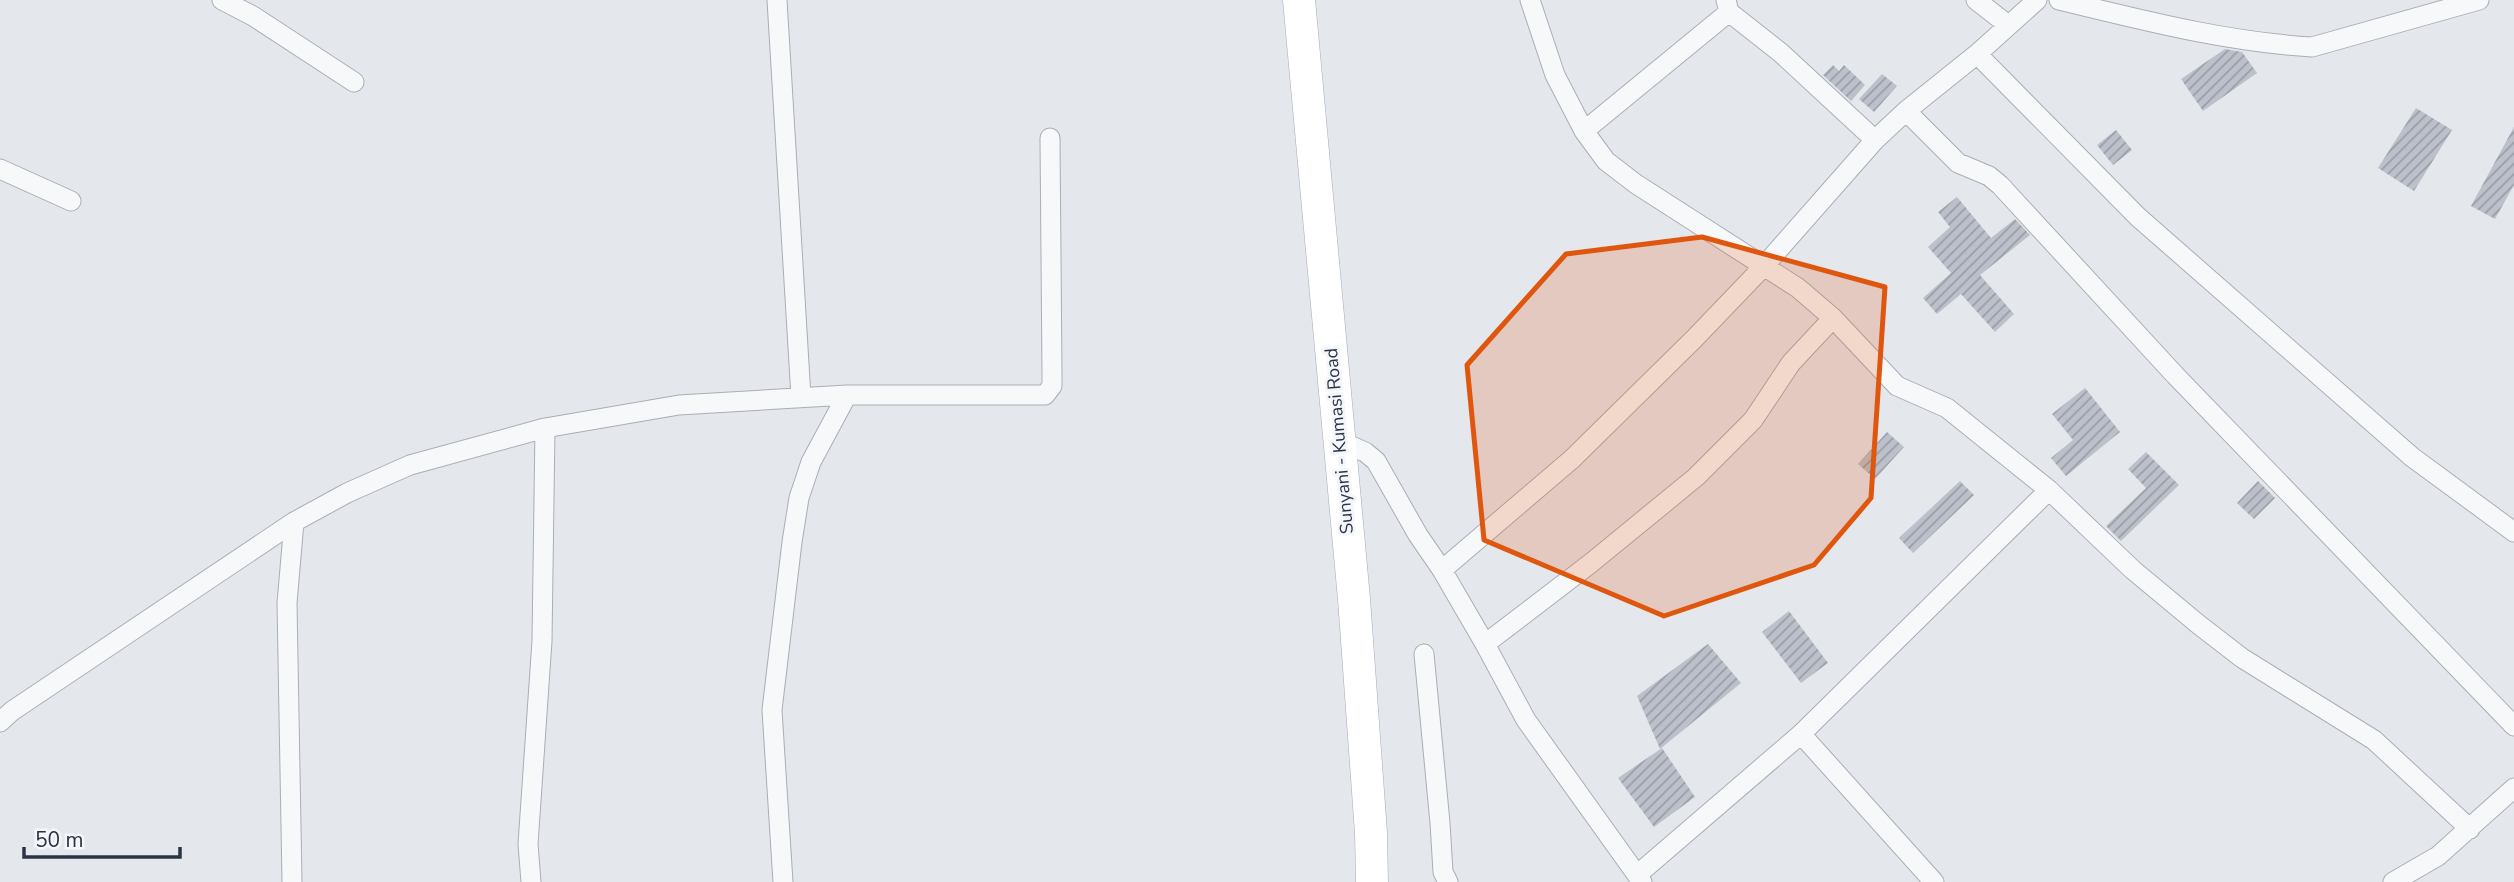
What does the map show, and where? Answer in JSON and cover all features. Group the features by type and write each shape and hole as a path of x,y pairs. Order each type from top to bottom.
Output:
{"main road":[{"name":"Sunyani - Kumasi Road","path":"1299,0 1354,599 1371,833 1372,882"}],"street":[{"path":"222,0 253,16 354,82"},
{"path":"777,0 801,397"},
{"path":"1530,0 1555,75 1584,131 1606,161 1798,288 1833,318 1897,386 1947,408 2049,490 2133,570 2198,624 2242,658 2374,740 2470,829"},
{"path":"1976,0 2008,25"},
{"path":"1442,570 1572,459 1694,339 1764,266 1875,141 1906,111 2038,0"},
{"path":"2059,0 2173,28 2312,47 2479,0"},
{"path":"1584,131 1727,6 1875,141"},
{"path":"1977,54 2148,226 2412,457 2514,532"},
{"path":"1906,111 1958,163 1989,176 2000,185 2175,375 2514,726"},
{"path":"0,722 12,711 294,522 347,493 410,465 545,428 679,405 847,395 1045,395 1052,386 1050,138"},
{"path":"0,169 72,201"},
{"path":"1485,644 1591,563 1696,477 1753,420 1791,363 1833,318"},
{"path":"783,882 772,710 792,542 799,498 811,462 847,395"},
{"path":"531,882 528,844 542,641 545,428"},
{"path":"1338,440 1365,452 1376,461 1485,644 1526,720 1639,878 1801,734 2049,490"},
{"path":"292,882 287,603 294,522"},
{"path":"1424,654 1443,872 1448,882"},
{"path":"1801,734 1934,882"},
{"path":"2393,882 2438,856 2514,788"}],"highlighted area":[{"path":"1702,237 1885,287 1871,498 1814,565 1664,616 1484,540 1467,365 1566,254"}],"building":[{"path":"2225,49 2242,52 2257,73 2203,111 2181,79"},
{"path":"1833,65 1839,71 1844,65 1865,85 1851,101 1823,75"},
{"path":"1882,74 1897,86 1874,112 1859,99"},
{"path":"2416,108 2452,130 2414,191 2378,168"},
{"path":"2514,127 2514,185 2495,219 2471,206"},
{"path":"2116,130 2132,150 2113,165 2097,145"},
{"path":"1957,197 1991,238 2015,219 2030,235 1980,275 2014,314 1995,332 1961,294 1937,314 1923,298 1951,273 1928,247 1950,227 1938,212"},
{"path":"2085,388 2120,432 2066,476 2051,458 2073,440 2052,414"},
{"path":"1887,432 1904,447 1875,479 1858,464"},
{"path":"2146,452 2179,485 2121,541 2106,526 2146,488 2128,469"},
{"path":"1960,481 1974,495 1913,553 1899,538"},
{"path":"2258,481 2275,498 2254,519 2237,503"},
{"path":"1789,611 1828,663 1801,683 1762,632"},
{"path":"1708,644 1741,683 1660,749 1637,696"},
{"path":"1662,748 1695,797 1654,827 1618,778"}]}
